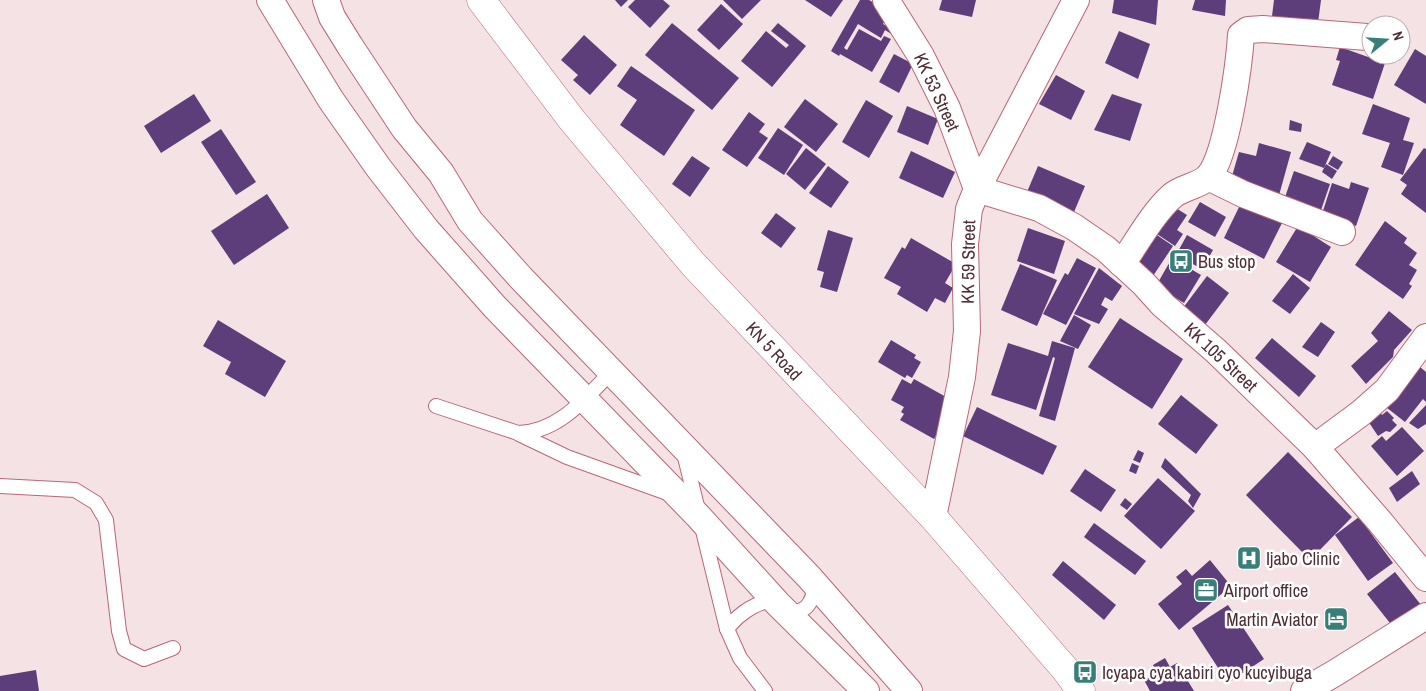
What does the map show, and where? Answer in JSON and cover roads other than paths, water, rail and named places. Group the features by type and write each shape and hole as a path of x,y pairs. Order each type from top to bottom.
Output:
{"main road":[{"name":"KN 5 Road","path":"481,0 572,120 693,264 933,516 1065,669 1081,691"}],"street":[{"path":"270,0 330,100 426,229 495,307 681,498 778,604 866,691"},
{"path":"326,0 332,17 350,46 404,128 441,173 470,221 521,278 809,576 909,691"},
{"name":"KK 53 Street","path":"886,0 922,56 947,108 977,189"},
{"name":"KK 59 Street","path":"933,516 962,378 967,331 965,244 969,209 977,189 1076,0"},
{"path":"1122,264 1160,210 1173,195 1208,177 1216,165 1227,129 1241,35 1248,30 1263,29 1361,37"},
{"path":"1208,177 1243,194 1342,232"},
{"name":"KK 105 Street","path":"977,189 1039,208 1074,227 1106,249 1315,447 1426,578"},
{"path":"1315,447 1361,413 1387,390 1426,337"},
{"path":"1304,691 1426,616"}],"lane":[{"path":"518,433 532,433 548,427 575,408 611,372"},
{"path":"436,406 518,433 567,457 681,498"},
{"path":"682,445 727,629 740,658 765,691"},
{"path":"0,486 75,490 96,503 106,520 119,632 124,649 144,659 173,648"},
{"path":"727,629 735,618 759,604 772,602 789,611 796,612 808,606 814,595 813,582 809,576"}],"place":[{"name":"Bus stop","path":"1181,261"},
{"name":"Ijabo Clinic","path":"1249,558"},
{"name":"Airport office","path":"1206,590"},
{"name":"Martin Aviator","path":"1336,619"},
{"name":"Icyapa cya kabiri cyo kucyibuga","path":"1085,672"}]}
